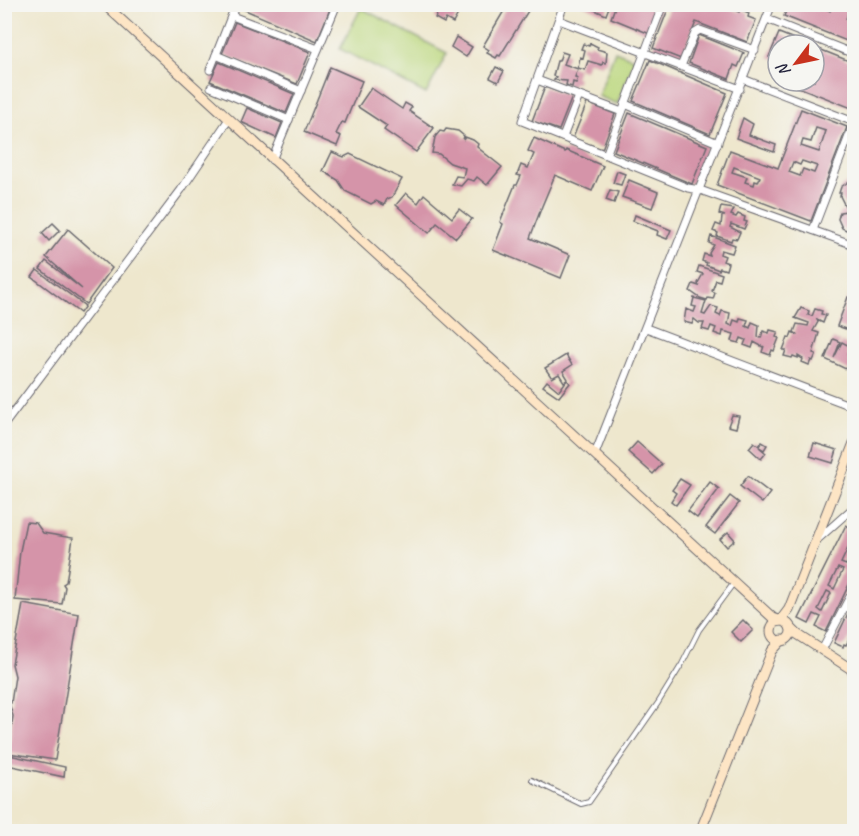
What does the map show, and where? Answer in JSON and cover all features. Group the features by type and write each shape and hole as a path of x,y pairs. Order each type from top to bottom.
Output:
{"main road":[{"path":"104,4 763,611 855,671"},
{"path":"772,651 789,635 786,624 789,609 855,443"},
{"path":"763,611 776,639 802,637"},
{"path":"700,831 772,651 773,625 786,624"}],"street":[{"path":"210,70 236,4"},
{"path":"272,160 337,4"},
{"path":"564,4 522,121 688,189 700,190 855,245"},
{"path":"606,155 663,4"},
{"path":"595,454 772,4"},
{"path":"232,16 318,49"},
{"path":"767,19 855,54"},
{"path":"559,20 740,89"},
{"path":"681,66 695,33 700,30 755,50"},
{"path":"216,55 301,91"},
{"path":"743,79 855,123 813,230"},
{"path":"537,80 622,112"},
{"path":"211,87 289,120"},
{"path":"563,137 579,96"},
{"path":"625,104 718,143"},
{"path":"4,425 181,190 229,119"},
{"path":"646,328 855,407"},
{"path":"817,540 853,511"},
{"path":"822,650 855,589"}],"lane":[{"path":"532,780 581,804 589,802 682,664 699,630 733,583"}],"green space":[{"path":"361,8 447,53 426,94 340,49"},
{"path":"615,51 635,59 617,104 598,96"}],"building":[{"path":"245,4 332,4 317,41 243,9"},
{"path":"508,4 518,4 528,11 500,56 496,58 487,53 489,50 483,46"},
{"path":"581,4 610,4 606,15"},
{"path":"616,4 662,4 650,34 611,18"},
{"path":"670,4 731,4 730,8 749,13 748,17 756,20 747,42 696,22 681,59 653,48"},
{"path":"789,4 819,4 830,11 833,4 851,4 846,19 854,22 854,44 784,16"},
{"path":"441,5 463,5 453,23 446,19 444,23 435,18"},
{"path":"235,22 310,52 297,84 222,54"},
{"path":"699,35 744,53 738,67 734,65 729,79 689,63"},
{"path":"456,37 472,47 466,57 451,47"},
{"path":"590,43 598,47 597,49 607,52 606,63 603,62 602,65 588,61 585,70 578,68 580,57 583,58 585,50 581,49 583,44 589,46"},
{"path":"562,52 568,54 564,64 578,69 575,77 578,78 576,83 573,82 572,87 566,85 567,81 554,80 557,61"},
{"path":"826,52 854,63 854,109 813,93 826,93"},
{"path":"650,60 727,93 710,134 633,101"},
{"path":"219,62 294,94 286,113 210,81"},
{"path":"330,67 362,81 345,123 342,122 336,134 341,136 337,146 304,132"},
{"path":"496,67 504,71 498,82 490,78"},
{"path":"545,87 572,97 559,130 532,121"},
{"path":"371,88 402,109 405,103 412,107 409,111 434,128 416,152 384,130 387,126 358,107"},
{"path":"587,103 615,114 602,149 573,138"},
{"path":"247,108 282,123 276,138 241,122"},
{"path":"801,109 847,127 811,221 717,185 730,150 778,168","holes":["816,128 826,131 819,152 801,146 803,140 811,142","802,161 817,166 814,173 803,169 800,176 789,172 793,162 800,165","734,167 760,177 754,185 745,182 747,177 732,172"]},
{"path":"629,113 707,146 692,184 614,151"},
{"path":"743,118 753,124 749,135 776,145 774,152 736,138"},
{"path":"446,129 458,131 464,136 463,140 465,137 473,140 478,144 477,147 502,167 487,185 477,177 474,181 467,179 461,186 452,184 456,176 463,177 465,168 450,163 439,154 432,153 435,137 440,131 444,132"},
{"path":"534,138 603,166 592,191 555,175 530,238 570,255 561,278 493,250 503,224 500,222 521,176 517,175 521,165 528,168 534,154 528,151"},
{"path":"332,152 344,157 350,154 402,179 392,197 387,199 384,205 376,201 371,204 345,191 338,180 323,171"},
{"path":"617,171 625,174 621,185 613,183"},
{"path":"854,178 854,190 851,192 854,201 854,226 846,230 842,228 838,219 840,212 847,211 849,206 845,206 840,196 841,193 839,193 841,187"},
{"path":"629,180 658,192 652,208 622,197"},
{"path":"610,190 618,192 614,203 606,200"},
{"path":"406,193 418,203 424,194 452,218 459,209 472,219 456,238 437,223 429,233 396,205"},
{"path":"721,207 734,209 731,215 736,217 738,214 745,217 744,221 747,222 744,229 731,224 730,227 740,232 737,239 732,238 731,241 717,236 718,233 713,231 716,224 721,226 722,216 725,216 719,214"},
{"path":"635,215 671,230 667,239 657,235 658,231 633,221"},
{"path":"53,223 60,230 49,241 42,233"},
{"path":"68,229 112,268 86,304 40,269 46,261 82,289 46,257"},
{"path":"711,236 735,245 732,253 721,250 720,254 725,256 723,261 728,263 726,270 720,268 719,270 702,261 704,254 710,256 709,253 714,245 709,243"},
{"path":"699,266 722,274 720,281 716,280 712,291 715,293 713,299 700,298 690,291 693,284 699,286 698,283 703,274 697,272"},
{"path":"37,270 85,306 80,313 32,277"},
{"path":"848,297 854,300 854,332 837,326"},
{"path":"694,298 706,301 702,314 705,315 711,306 718,308 716,314 720,316 722,311 730,313 728,324 732,326 734,320 739,322 740,318 748,320 746,326 750,328 752,322 759,325 758,337 761,338 763,331 778,332 776,337 779,338 774,351 772,350 770,355 762,352 764,346 754,342 752,348 744,345 746,340 741,338 739,343 732,341 734,334 723,331 722,336 714,333 716,328 711,326 709,331 702,329 704,323 699,323 694,319 692,324 684,322 686,309 694,312 696,307 692,306"},
{"path":"801,308 809,311 808,315 812,316 815,309 826,315 823,323 817,320 813,331 819,333 813,353 816,354 809,365 802,362 803,359 798,356 798,358 793,356 792,358 784,356 786,350 783,350 792,332 798,335 794,332 797,324 808,326 809,323 795,318"},
{"path":"833,339 840,342 834,358 842,342 851,347 854,339 854,351 850,349 847,354 854,358 854,373 825,359"},
{"path":"566,355 572,365 563,371 568,379 564,382 559,374 552,378 545,368"},
{"path":"567,380 570,383 559,397 543,386 547,381 559,391"},
{"path":"732,415 739,416 736,428 728,426"},
{"path":"637,442 662,464 653,474 628,452"},
{"path":"754,442 759,446 762,442 767,445 764,450 759,447 766,453 761,459 749,448"},
{"path":"814,443 837,450 833,463 810,456"},
{"path":"748,476 770,493 762,503 740,486"},
{"path":"680,479 690,485 676,505 671,501 676,493 672,490"},
{"path":"710,482 719,489 697,518 688,511"},
{"path":"730,496 739,503 715,534 706,527"},
{"path":"26,522 36,523 43,533 73,538 66,582 63,584 65,587 62,604 15,600 20,551"},
{"path":"846,525 854,530 852,539 854,540 854,547 854,574 826,632 816,627 821,617 814,614 809,624 799,619","holes":["850,544 854,547 846,565 841,563","838,568 843,570 834,589 829,586","827,591 831,593 822,612 818,609"]},
{"path":"728,532 735,540 727,547 720,539"},
{"path":"854,601 854,624 851,631 853,632 843,647 834,643"},
{"path":"23,604 79,614 55,760 8,753 13,716 9,703 11,703 15,676 12,664"},
{"path":"743,620 753,630 741,642 731,632"},
{"path":"9,755 65,767 64,777 7,765"}]}
